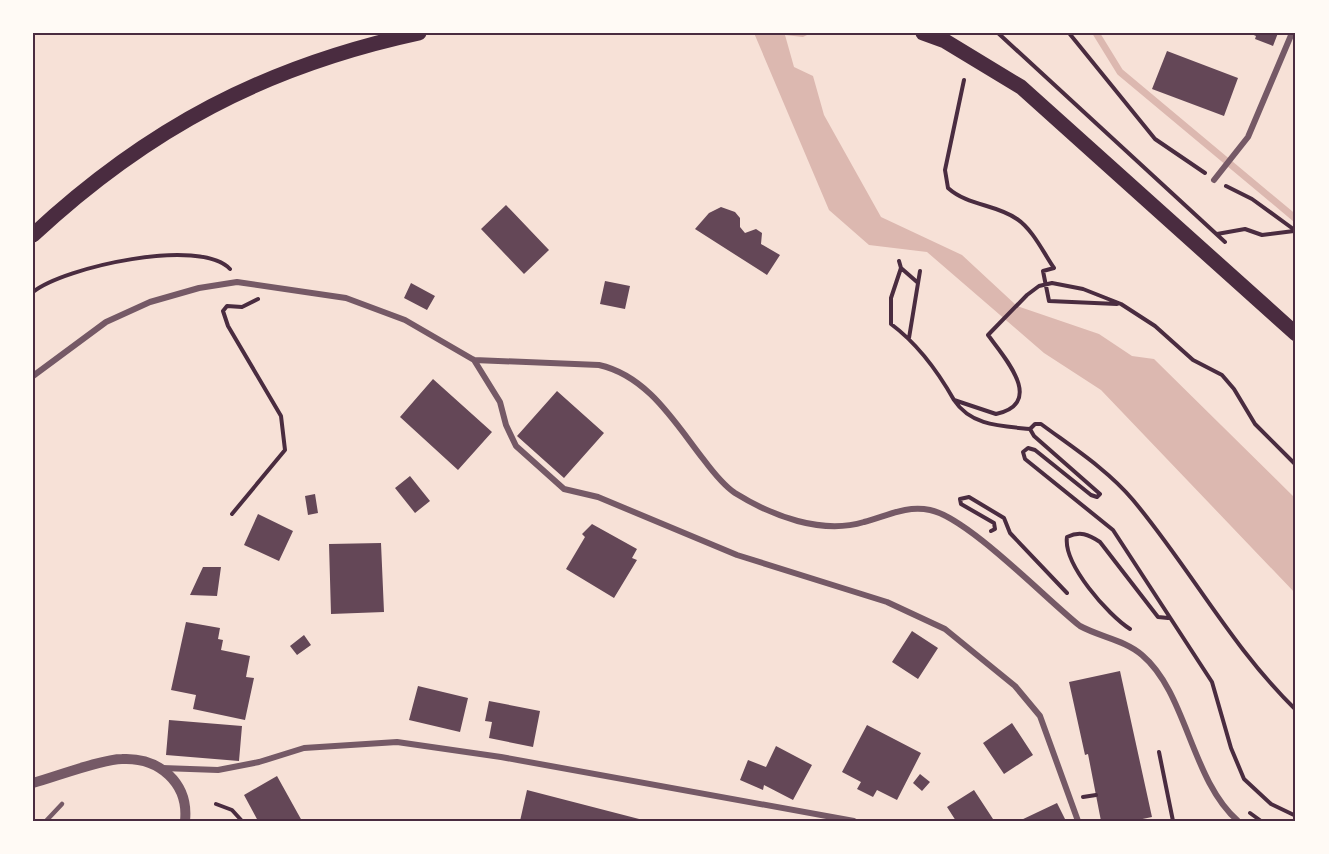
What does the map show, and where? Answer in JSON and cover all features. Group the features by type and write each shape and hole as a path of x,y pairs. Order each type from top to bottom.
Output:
{"main road":[{"path":"33,235 73,198 134,152 245,88 325,57 363,45 419,33"},
{"path":"923,33 945,41 1002,73 1296,333"}],"street":[{"path":"1214,180 1248,138 1292,33"},
{"path":"33,376 106,322 150,302 199,288 237,282 346,298 405,320 474,360 599,365 616,369 633,378 648,392 717,477 733,492 763,508 793,519 831,527 862,523 915,508 933,510 950,518 983,542 1080,626 1097,635 1125,644 1142,655 1159,674 1220,801 1238,821"},
{"path":"474,360 500,402 506,425 516,446 564,489 598,497 737,555 887,602 945,629 1015,686 1040,716 1078,821"},
{"path":"33,783 121,758 143,761 162,768 218,770 259,762 304,748 397,742 501,757 854,821"},
{"path":"162,768 173,777 180,790 186,812 185,821"}],"lane":[{"path":"46,821 62,804"}],"path":[{"path":"998,33 1233,250"},
{"path":"1069,33 1155,139 1214,180 1252,199 1295,231"},
{"path":"964,80 945,170 948,188 970,202 1017,219 1033,236 1054,268 1043,271 1049,302 1121,304"},
{"path":"1216,234 1245,229 1262,235 1295,231"},
{"path":"33,292 43,284 112,263 169,254 220,260 229,267 237,282"},
{"path":"899,261 901,268 891,298 891,324 909,338 940,375 961,411 984,423 1030,429 1035,436 1097,488 1100,494 1097,497 1091,495 1035,450 1028,448 1023,452 1025,459 1113,530 1212,682 1231,748 1244,779 1271,804 1296,816"},
{"path":"901,268 918,282"},
{"path":"909,338 920,271"},
{"path":"954,400 996,414 1011,408 1016,403 1020,384 988,335 1027,295 1039,286 1052,283 1083,289 1121,304 1155,326 1193,360 1222,375 1234,389 1255,424 1296,465"},
{"path":"232,514 285,450 280,416 228,326 223,311 227,306 242,307 256,302 261,285"},
{"path":"1030,429 1035,424 1041,423 1102,470 1132,499 1265,680 1296,710"},
{"path":"983,542 984,535 995,529 994,523 961,504 960,499 964,496 1004,518 1010,533 1069,596"},
{"path":"1111,626 1122,624"},
{"path":"1159,752 1173,821"},
{"path":"1081,797 1096,795"},
{"path":"216,804 232,810 242,821"}],"shaded area":[{"path":"754,33 811,33 803,37 785,35 794,67 813,76 824,115 881,217 962,255 1017,306 1099,334 1132,356 1154,359 1296,499 1296,594 1101,390 1044,353 927,252 869,245 829,210"}],"building":[{"path":"1249,33 1278,33 1273,46 1255,39 1256,36"},
{"path":"1167,51 1238,78 1224,116 1152,89"},
{"path":"506,205 549,250 524,274 481,229"},
{"path":"721,207 735,212 740,218 740,227 745,233 756,229 762,233 761,244 780,255 767,275 695,229 709,213"},
{"path":"605,281 630,286 625,309 600,304"},
{"path":"411,283 435,296 427,310 404,298"},
{"path":"433,379 492,432 458,470 400,417"},
{"path":"557,391 604,433 564,478 517,436"},
{"path":"410,476 430,501 415,513 395,488"},
{"path":"315,494 318,513 308,515 305,496"},
{"path":"258,514 293,531 279,561 244,545"},
{"path":"592,524 637,549 632,558 637,560 614,598 566,569 585,537 582,534"},
{"path":"381,543 384,612 331,614 329,544"},
{"path":"203,567 221,567 217,596 190,595"},
{"path":"186,622 220,628 218,639 223,640 221,650 250,656 246,677 254,678 245,720 193,709 196,695 171,690"},
{"path":"912,631 938,648 918,679 892,662"},
{"path":"304,635 311,645 297,655 290,646"},
{"path":"1120,671 1152,817 1133,821 1101,821 1088,754 1085,755 1069,682"},
{"path":"418,686 468,698 460,732 409,720"},
{"path":"489,701 540,711 533,747 489,738 492,722 485,721"},
{"path":"169,720 242,726 239,761 166,755"},
{"path":"1012,723 1033,755 1004,774 983,743"},
{"path":"867,725 921,753 897,800 877,790 873,797 857,789 861,782 842,772"},
{"path":"776,746 812,765 793,800 764,785 763,790 740,780 748,760 766,767"},
{"path":"920,774 930,782 922,791 913,783"},
{"path":"277,776 302,821 258,821 244,795"},
{"path":"527,790 643,820 643,821 520,821"},
{"path":"974,790 993,819 956,821 947,807"},
{"path":"1057,803 1066,821 1019,821"}],"waterway":[{"path":"1096,33 1120,72 1296,219"}]}
